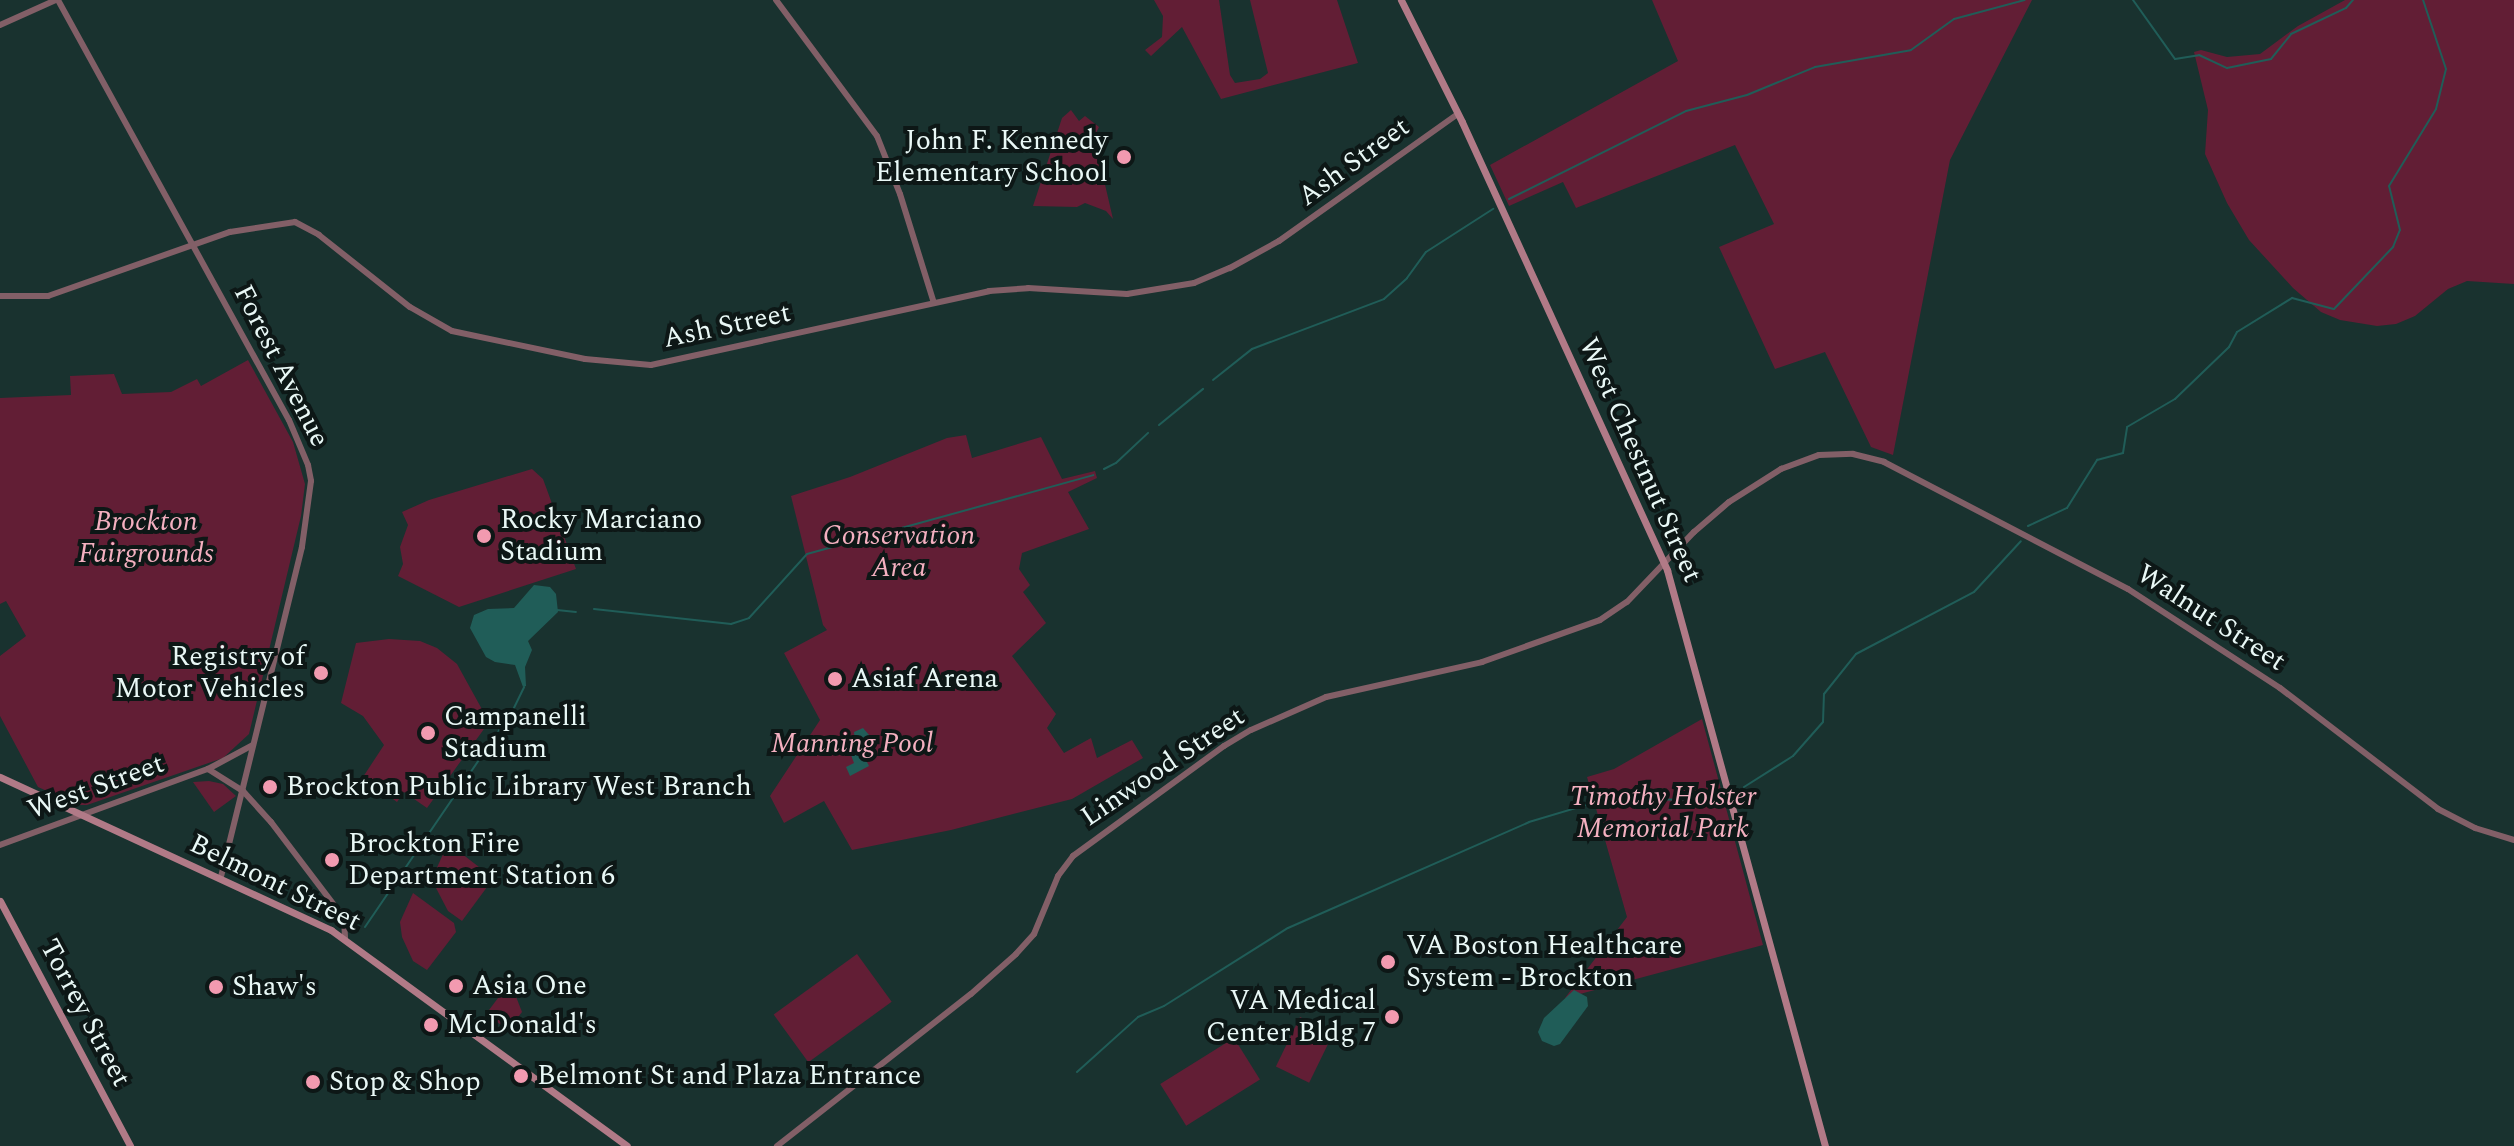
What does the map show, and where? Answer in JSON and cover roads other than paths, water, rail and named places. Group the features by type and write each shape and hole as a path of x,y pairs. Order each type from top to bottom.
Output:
{"main road":[{"name":"West Chestnut Street","path":"1401,0 1458,114 1664,562 1825,1146"},
{"name":"Belmont Street","path":"0,777 301,914 345,939 627,1146"},
{"name":"Torrey Street","path":"0,901 130,1146"}],"street":[{"path":"0,25 57,0"},
{"name":"Forest Avenue","path":"57,0 289,420 304,451 311,481 302,547 221,878"},
{"path":"776,0 874,130 896,182 934,303"},
{"name":"Ash Street","path":"0,296 48,296 192,244 249,227 300,223 410,307 452,331 629,366 665,363 1006,289 1148,293 1213,276 1299,229 1458,114"},
{"name":"Linwood Street","path":"777,1146 971,994 1016,954 1034,934 1058,876 1073,856 1237,737 1333,694 1482,662 1600,620 1623,606 1720,509 1789,465 1827,454 1867,456"},
{"name":"Walnut Street","path":"1867,456 2148,601 2280,688 2438,809 2475,828 2514,840"},
{"name":"West Street","path":"0,845 208,769 253,745"},
{"name":"West Street","path":"208,769 243,791 344,918 345,939"}],"water":[{"path":"534,585 550,587 556,594 558,612 528,641 532,650 525,667 526,686 523,687 515,665 495,662 486,657 470,628 474,615 488,609 514,608"},
{"path":"863,728 870,736 872,752 870,756 863,754 869,766 850,776 846,767 854,763 851,755 865,747 861,748 855,741 854,732"},
{"path":"1574,990 1587,997 1588,1006 1560,1044 1554,1046 1542,1041 1538,1032 1544,1018"}],"waterway":[{"path":"1509,199 1686,111 1747,95 1815,67 1911,50 1954,19 2025,0"},
{"path":"2133,0 2175,59 2199,55 2227,68 2271,59 2291,34 2346,8 2353,0"},
{"path":"2028,526 2067,508 2097,460 2123,453 2127,427 2175,399 2229,347 2237,332 2292,298 2334,309 2393,247 2400,230 2389,186 2436,109 2446,69 2423,0"},
{"path":"1213,380 1252,349 1384,299 1407,278 1426,252 1493,209"},
{"path":"1159,425 1203,389"},
{"path":"1104,469 1116,463 1148,433"},
{"path":"594,609 731,624 749,618 807,554 1093,475"},
{"path":"1744,787 1793,756 1823,722 1824,694 1856,654 1974,592 2021,541"},
{"path":"557,610 576,612"},
{"path":"511,714 524,687"},
{"path":"365,927 503,725"},
{"path":"1077,1072 1138,1017 1164,1006 1288,928 1529,822 1606,799 1720,800"}],"place":[{"name":"John F. Kennedy Elementary School","path":"1124,157"},
{"name":"Rocky Marciano Stadium","path":"484,536"},
{"name":"Registry of Motor Vehicles","path":"321,673"},
{"name":"Asiaf Arena","path":"835,679"},
{"name":"Campanelli Stadium","path":"428,733"},
{"name":"Brockton Public Library West Branch","path":"270,787"},
{"name":"Brockton Fire Department Station 6","path":"332,860"},
{"name":"VA Boston Healthcare System - Brockton","path":"1388,962"},
{"name":"Asia One","path":"456,986"},
{"name":"Shaw's","path":"216,987"},
{"name":"VA Medical Center Bldg 7","path":"1392,1017"},
{"name":"McDonald's","path":"431,1025"},
{"name":"Belmont St and Plaza Entrance","path":"521,1076"},
{"name":"Stop & Shop","path":"313,1082"}],"park label":[{"name":"Brockton Fairgrounds","path":"146,538"},
{"name":"Conservation Area","path":"899,552"},
{"name":"Manning Pool","path":"852,744"},
{"name":"Timothy Holster Memorial Park","path":"1663,813"}]}
